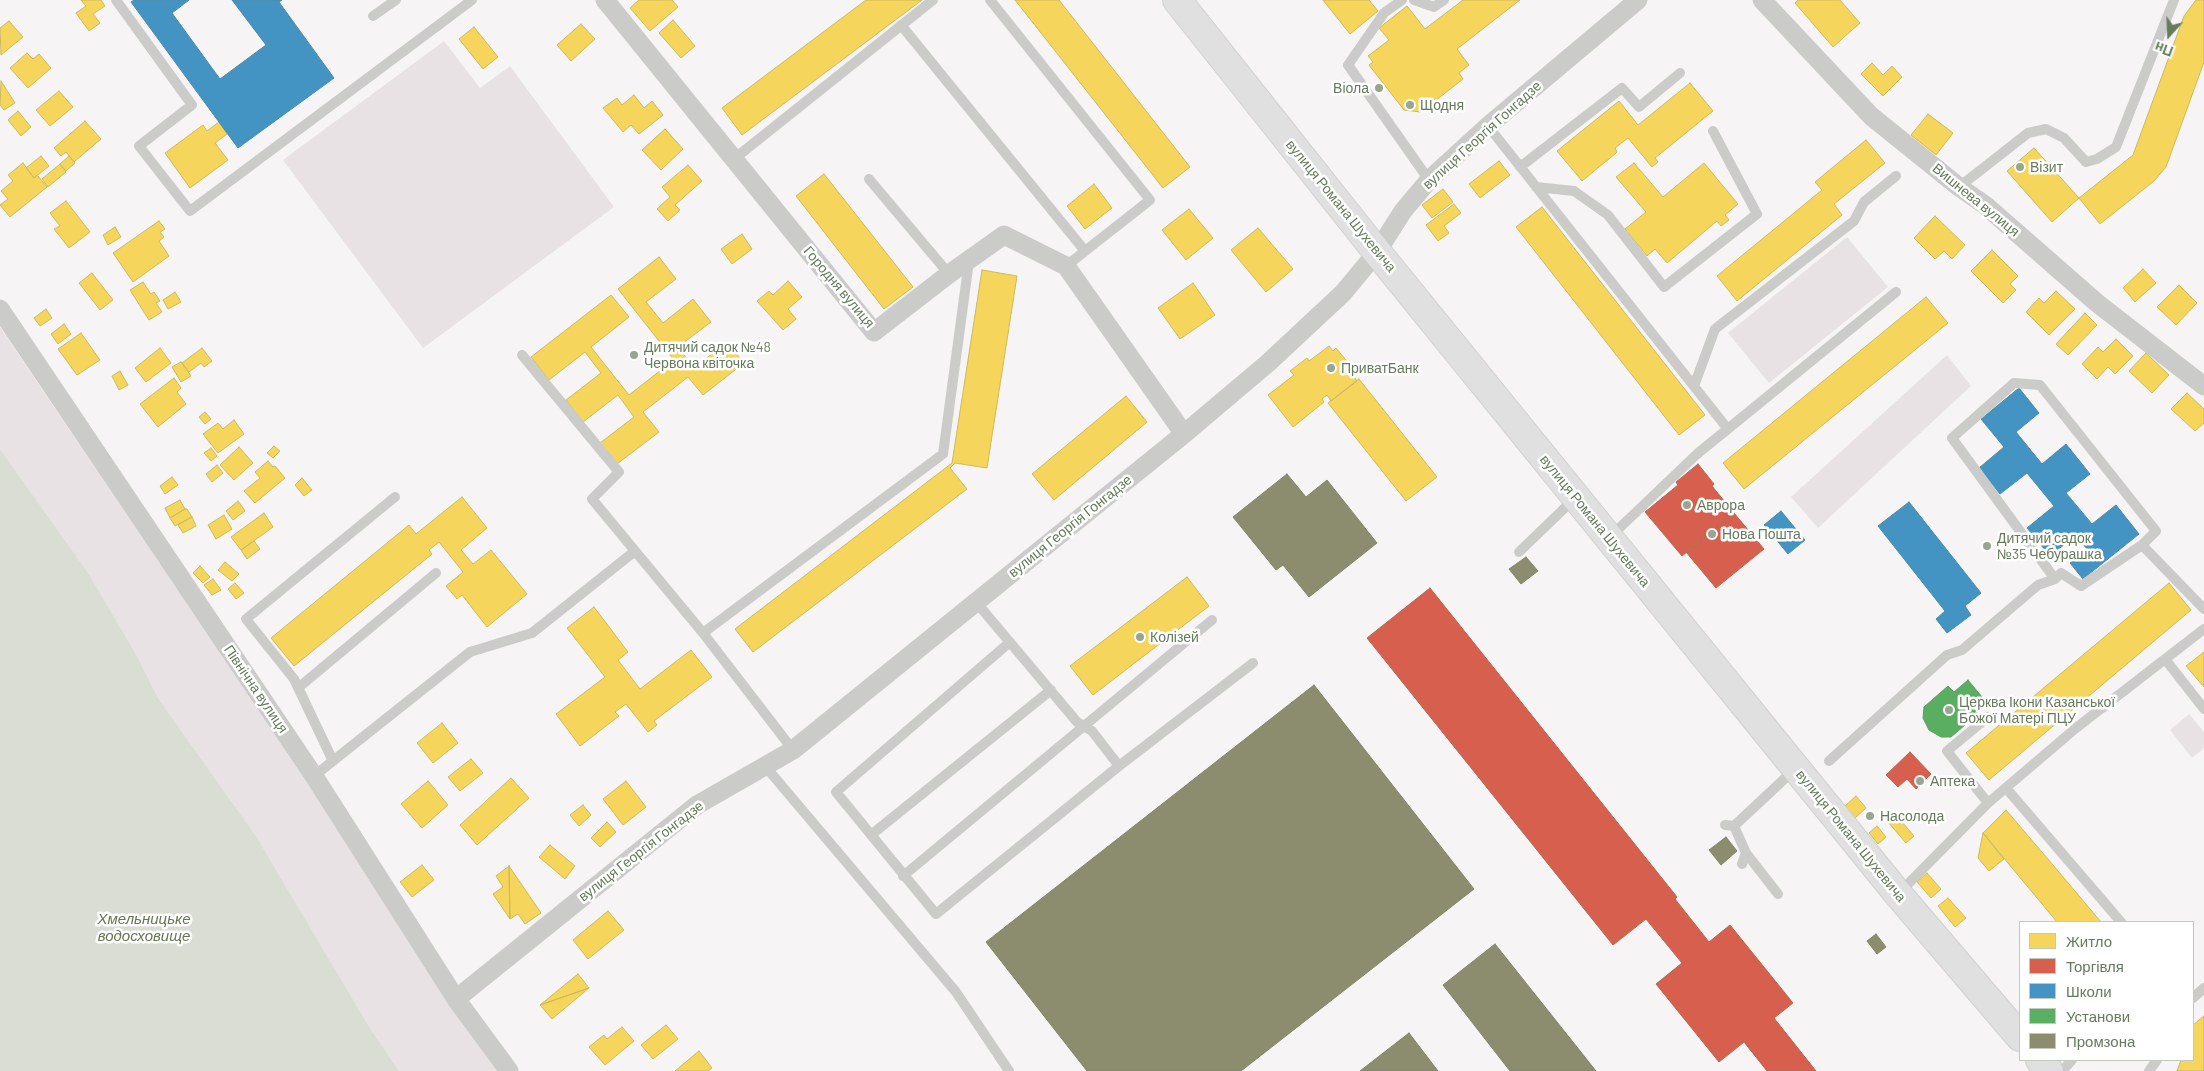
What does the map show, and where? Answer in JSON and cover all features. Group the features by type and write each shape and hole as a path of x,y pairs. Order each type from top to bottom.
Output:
{"main road":[{"name":"вулиця Романа Шухевича","path":"1177,0 1795,768 1898,894 2019,1036"},
{"path":"2041,1061 2049,1071"}],"street":[{"name":"вулиця Георгія Гонгадзе","path":"456,999 698,805 793,750 1184,434 1268,363 1343,293 1378,252 1403,211 1429,180 1488,126 1638,0"},
{"name":"Вишнева вулиця","path":"1762,0 1871,116 1959,187 1985,205 2097,303 2204,386"},
{"name":"Городня вулиця","path":"609,1 874,332 949,274 1004,235 1066,266 1184,434"},
{"name":"Північна вулиця","path":"0,309 314,776 456,999 509,1071"}],"lane":[{"path":"116,0 192,105 139,146 190,211 472,0"},
{"path":"372,16 396,0"},
{"path":"734,159 933,0"},
{"path":"990,0 1150,200 1066,266"},
{"path":"1402,0 1384,13 1348,66 1429,180"},
{"path":"1414,0 1434,7 1444,0"},
{"path":"1959,187 2028,133 2046,129 2064,138 2086,162 2097,159 2116,147 2174,0"},
{"path":"901,25 1085,251"},
{"path":"1520,167 1622,88 1639,107 1680,73"},
{"path":"1488,126 1727,428"},
{"path":"1536,187 1574,191 1608,215 1664,287 1757,214 1713,131"},
{"path":"1694,386 1714,329 1854,221 1864,202 1896,176"},
{"path":"869,179 949,274"},
{"path":"703,633 942,454 969,260"},
{"path":"1610,538 1697,454 1727,428 1896,292"},
{"path":"522,355 619,472 592,498 703,633 793,750"},
{"path":"1830,761 1947,655 1962,650 2038,585 2055,580 2061,573 2081,586 2142,545 2156,531 2040,385 2014,383 1952,438 2055,580"},
{"path":"333,761 294,679 246,619 395,497"},
{"path":"1519,552 1576,497"},
{"path":"2142,545 2204,609"},
{"path":"314,776 470,652 532,634 635,551"},
{"path":"298,688 436,573"},
{"path":"976,602 1077,722 1092,731 1119,766"},
{"path":"903,876 1212,620"},
{"path":"1898,894 1988,803 2076,728 2204,629"},
{"path":"1010,642 836,792 936,914 1119,766 1253,663"},
{"path":"2165,659 2204,710"},
{"path":"871,835 1050,690"},
{"path":"1988,717 1946,751 1988,803"},
{"path":"765,766 956,992 1009,1071"},
{"path":"1778,894 1746,853 1729,825 1795,768"},
{"path":"2006,788 2120,921"},
{"path":"1742,864 1746,853"},
{"path":"2194,997 2204,988"},
{"path":"2062,1071 2071,1061"}],"shaded area":[{"path":"444,41 480,88 510,66 614,207 423,348 283,160"},
{"path":"1847,237 1888,287 1769,383 1728,333"},
{"path":"0,327 307,782 498,1071 399,1071 370,1028 256,836 158,698 136,654 89,574 0,449"},
{"path":"1947,355 1971,386 1818,528 1791,497"},
{"path":"2189,714 2204,732 2204,748 2192,758 2170,730"}],"water":[{"name":"Хмельницьке водосховище","path":"0,449 89,574 136,654 158,698 256,836 370,1028 399,1071 0,1071"}],"building: Житло":[{"path":"81,0 101,0 105,6 93,14 100,23 89,31 76,13 86,6"},
{"path":"639,0 672,0 678,7 650,31 630,8"},
{"path":"866,0 922,0 742,135 722,108"},
{"path":"1015,0 1059,0 1190,167 1163,188"},
{"path":"1323,0 1369,0 1378,11 1350,34"},
{"path":"1463,0 1520,0 1457,49 1469,65 1459,73 1463,79 1421,112 1404,110 1369,65 1373,62 1368,56 1389,40 1379,28 1407,6 1425,29"},
{"path":"1798,0 1840,0 1860,23 1833,47 1795,3"},
{"path":"2196,0 2204,0 2204,62 2166,167 2154,181 2100,224 2079,198 2133,155 2184,16"},
{"path":"673,20 695,46 681,58 659,33"},
{"path":"9,21 23,37 1,55 0,28"},
{"path":"581,24 595,39 571,61 557,45"},
{"path":"474,27 498,57 483,69 459,39"},
{"path":"27,53 33,59 39,54 51,68 28,88 10,68"},
{"path":"1872,63 1883,75 1892,66 1902,77 1883,96 1861,74"},
{"path":"1,81 15,103 4,110 0,105"},
{"path":"1690,83 1713,111 1655,158 1658,162 1652,167 1628,138 1615,148 1617,152 1615,154 1582,181 1557,151 1619,101 1638,125"},
{"path":"59,91 73,107 50,126 36,110"},
{"path":"634,95 644,108 652,101 663,115 639,134 631,125 623,132 603,108 617,98 622,105"},
{"path":"18,111 31,127 21,136 8,120"},
{"path":"1928,114 1953,133 1936,155 1911,135"},
{"path":"85,121 101,139 74,162 66,152 61,156 54,148"},
{"path":"219,122 227,134 215,143 228,160 190,188 165,153 203,125 207,131"},
{"path":"665,129 683,149 661,170 642,150"},
{"path":"1866,140 1885,163 1834,204 1842,215 1737,301 1717,276 1822,190 1815,182"},
{"path":"2034,148 2079,198 2052,222 2007,171"},
{"path":"41,156 49,166 34,178 26,168"},
{"path":"69,156 75,163 66,171 60,164"},
{"path":"1499,161 1510,175 1480,198 1469,184"},
{"path":"23,163 34,178 37,175 47,187 10,217 0,205 8,199 1,191 13,181 8,175"},
{"path":"1634,163 1663,197 1704,163 1738,204 1725,215 1729,220 1721,226 1717,221 1667,263 1655,249 1647,256 1625,229 1646,212 1616,177"},
{"path":"60,164 66,172 48,187 42,179"},
{"path":"688,165 702,181 675,205 680,210 668,221 657,209 670,197 662,187"},
{"path":"824,174 913,287 884,309 796,196"},
{"path":"1094,184 1112,208 1085,229 1067,206"},
{"path":"1443,189 1453,202 1432,218 1422,205"},
{"path":"66,201 90,232 69,248 54,229 60,226 50,213"},
{"path":"1454,204 1461,213 1444,226 1449,233 1438,241 1426,225"},
{"path":"1542,207 1705,415 1679,435 1516,227"},
{"path":"1189,209 1213,238 1186,260 1162,230"},
{"path":"1935,216 1965,245 1952,259 1944,251 1935,259 1914,238"},
{"path":"159,221 165,229 160,232 164,237 159,241 169,256 133,282 113,253"},
{"path":"115,227 121,237 108,245 103,235"},
{"path":"1258,228 1293,269 1266,292 1231,250"},
{"path":"742,234 752,249 732,264 721,249"},
{"path":"1992,250 2018,276 2010,284 2016,290 2003,303 1971,271"},
{"path":"659,257 676,279 646,302 663,323 693,299 711,322 678,347 694,368 727,342 744,363 703,395 688,377 643,412 659,432 617,464 600,443 634,417 618,395 583,422 566,400 601,373 585,352 549,380 531,357 611,295 629,317 591,347 629,395 674,360 618,289"},
{"path":"2143,269 2156,283 2135,302 2123,288"},
{"path":"982,270 1017,276 987,468 955,463 950,468 967,489 753,652 735,629 952,463"},
{"path":"92,273 113,300 100,310 79,283"},
{"path":"788,281 802,297 788,309 796,319 783,330 757,301 769,291 773,295"},
{"path":"143,282 151,294 154,292 160,301 156,303 162,312 149,320 130,290"},
{"path":"1193,283 1215,315 1180,339 1158,308"},
{"path":"2179,285 2197,303 2176,325 2157,307"},
{"path":"2056,291 2075,309 2049,335 2026,312 2039,298 2044,303"},
{"path":"175,292 181,302 168,309 163,300"},
{"path":"1926,297 1948,323 1744,489 1723,463"},
{"path":"46,309 52,318 40,326 34,318"},
{"path":"2085,313 2097,325 2068,355 2056,344"},
{"path":"64,324 71,334 58,344 51,334"},
{"path":"81,333 100,360 77,375 58,349"},
{"path":"2116,339 2133,356 2115,374 2108,367 2097,379 2082,364 2098,347 2103,352"},
{"path":"1329,346 1333,351 1336,348 1354,370 1351,372 1357,381 1331,401 1327,395 1322,399 1324,402 1293,427 1268,395 1294,375 1290,371 1307,358 1309,361"},
{"path":"160,348 171,363 146,382 135,368"},
{"path":"202,348 212,361 204,367 201,363 189,372 182,363"},
{"path":"2146,353 2169,375 2152,393 2129,371"},
{"path":"181,362 191,376 181,382 172,367"},
{"path":"120,371 128,385 119,390 112,376"},
{"path":"174,378 181,388 177,392 186,404 158,427 140,404"},
{"path":"1359,379 1437,477 1406,501 1328,403"},
{"path":"2187,393 2204,409 2204,423 2195,431 2171,409"},
{"path":"1126,396 1147,422 1054,500 1032,474"},
{"path":"205,412 211,419 205,424 199,417"},
{"path":"234,420 244,434 218,453 203,434 218,423 223,429"},
{"path":"274,446 280,451 273,458 267,453"},
{"path":"239,447 253,463 234,480 220,465"},
{"path":"211,448 217,456 211,461 204,453"},
{"path":"268,461 285,478 255,503 244,491 260,478 255,472"},
{"path":"217,465 223,473 212,482 206,474"},
{"path":"172,477 178,485 165,494 160,486"},
{"path":"302,478 312,490 304,496 295,485"},
{"path":"462,497 487,528 461,550 473,564 491,550 527,594 487,627 462,595 457,599 446,586 463,572 439,542 429,550 432,554 294,666 271,638 409,525 416,534"},
{"path":"180,500 185,509 170,518 165,508"},
{"path":"238,501 245,511 233,520 226,511"},
{"path":"187,509 192,517 175,526 170,518"},
{"path":"264,513 273,527 241,550 231,537"},
{"path":"224,515 232,529 216,539 208,525"},
{"path":"192,517 196,526 183,533 178,525"},
{"path":"254,541 260,549 247,559 241,550"},
{"path":"225,562 239,574 232,581 218,570"},
{"path":"200,566 210,577 203,583 193,573"},
{"path":"1187,577 1209,606 1093,695 1070,666"},
{"path":"213,579 221,590 212,595 204,585"},
{"path":"235,583 244,593 236,599 228,589"},
{"path":"2169,583 2191,610 1989,780 1966,753"},
{"path":"594,607 628,652 618,660 640,689 691,650 712,677 654,721 657,725 648,732 626,704 615,712 619,716 580,746 556,714 605,677 567,628"},
{"path":"2204,652 2204,687 2186,666"},
{"path":"442,723 458,743 433,763 417,743"},
{"path":"471,759 483,773 460,791 448,777"},
{"path":"511,778 529,798 477,845 460,825"},
{"path":"428,781 448,805 422,828 401,804"},
{"path":"626,781 646,807 623,825 603,799"},
{"path":"1856,796 1866,808 1855,818 1845,806"},
{"path":"583,805 591,815 579,826 570,815"},
{"path":"2006,810 2100,921 2056,921 1983,833"},
{"path":"1896,815 1914,836 1906,843 1888,822"},
{"path":"607,822 616,832 600,847 591,838"},
{"path":"1877,826 1886,837 1878,844 1869,833"},
{"path":"1983,833 2004,859 1989,871 1978,858"},
{"path":"550,845 575,866 565,879 539,857"},
{"path":"422,865 434,880 412,897 400,882"},
{"path":"509,866 510,919 493,894 503,887 496,876"},
{"path":"509,866 541,913 525,924 518,914 510,919"},
{"path":"1927,873 1941,889 1931,898 1917,882"},
{"path":"1948,898 1966,918 1955,927 1938,906"},
{"path":"608,911 624,930 588,959 573,940"},
{"path":"578,974 589,988 540,1005"},
{"path":"589,988 552,1019 540,1005"},
{"path":"2204,1016 2204,1071 2177,1071 2181,1061 2194,1061 2194,1024"},
{"path":"666,1025 678,1039 653,1059 641,1045"},
{"path":"622,1027 634,1041 605,1065 589,1047 604,1035 607,1039"},
{"path":"699,1051 712,1068 708,1071 675,1071"}],"building: Торгівля":[{"path":"1698,464 1714,484 1712,486 1734,513 1682,556 1645,512 1678,485 1676,482"},
{"path":"1734,513 1764,549 1716,588 1686,552"},
{"path":"1430,588 1677,897 1675,899 1709,942 1730,925 1793,1003 1774,1018 1816,1071 1767,1071 1744,1042 1719,1062 1656,984 1682,963 1646,919 1613,945 1367,638"},
{"path":"1910,752 1931,774 1916,789 1907,779 1898,787 1886,775"}],"building: Школи":[{"path":"134,0 189,0 172,13 220,79 266,45 232,0 282,0 279,2 334,78 238,148 131,2"},
{"path":"2019,388 2039,413 2016,432 2042,464 2066,444 2090,474 2066,493 2092,524 2116,505 2139,534 2083,579 2070,563 2087,549 2076,535 2050,556 2027,528 2054,506 2027,473 2000,494 1979,468 2004,447 1981,419"},
{"path":"1909,502 1981,593 1965,606 1971,615 1947,633 1936,619 1945,611 1878,526"},
{"path":"1781,511 1805,540 1788,554 1764,525"}],"building: Установи":[{"name":"Церква Ікони Казанської Божої Матері ПЦУ","path":"1968,680 1982,697 1971,706 1978,714 1951,737 1941,737 1929,730 1923,718 1924,707 1948,686 1954,692"}],"building: Промзона":[{"path":"1287,474 1306,497 1327,480 1377,543 1309,597 1283,565 1276,570 1233,517"},
{"path":"1526,557 1538,571 1521,584 1509,569"},
{"path":"1314,685 1474,889 1241,1071 1087,1071 986,942"},
{"path":"1726,837 1737,851 1721,865 1709,850"},
{"path":"1876,934 1886,947 1877,954 1867,941"},
{"path":"1495,944 1596,1071 1510,1071 1443,985"},
{"path":"1409,1033 1438,1071 1360,1071"}],"place":[{"name":"Віола","path":"1379,88"},
{"name":"Щодня","path":"1410,105"},
{"name":"Візит","path":"2020,167"},
{"name":"Дитячий садок №48 Червона квіточка","path":"634,355"},
{"name":"ПриватБанк","path":"1331,368"},
{"name":"Аврора","path":"1687,505"},
{"name":"Нова Пошта","path":"1712,534"},
{"name":"Дитячий садок №35 Чебурашка","path":"1987,546"},
{"name":"Колізей","path":"1140,637"},
{"name":"Церква Ікони Казанської Божої Матері ПЦУ","path":"1949,710"},
{"name":"Аптека","path":"1920,781"},
{"name":"Насолода","path":"1870,816"}]}
